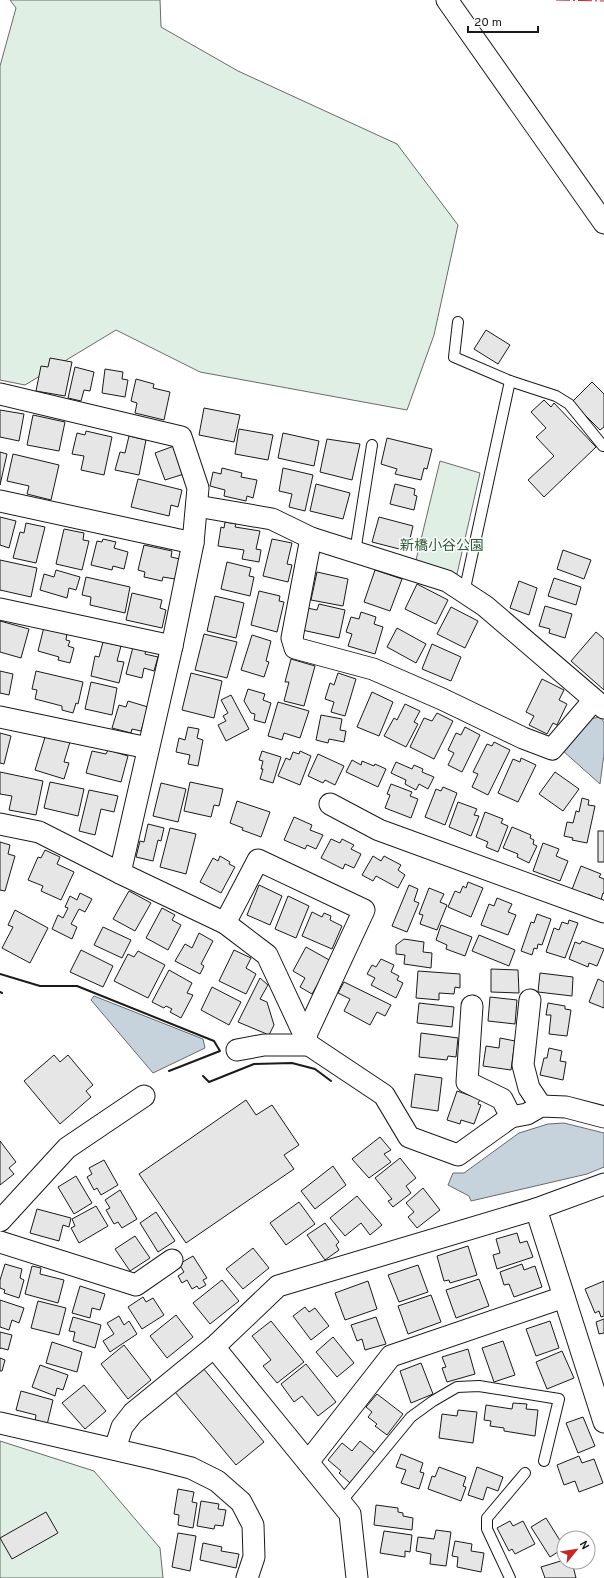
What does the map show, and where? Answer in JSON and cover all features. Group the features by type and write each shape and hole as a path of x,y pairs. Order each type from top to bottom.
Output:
{"street":[{"path":"447,0 604,223"},
{"path":"0,394 181,437 198,488 193,543 172,646 120,873"},
{"path":"0,501 193,543"},
{"path":"197,506 272,519 311,538 447,581 485,606 599,704 552,750 373,669 295,648 292,638 311,538"},
{"path":"0,609 172,646"},
{"path":"0,717 148,748"},
{"path":"330,804 379,830 604,912"},
{"path":"0,824 39,832 120,873 225,923 267,955 307,1041 384,1095 410,1137 458,1155 511,1117 527,1114 541,1106 566,1106 604,1117"},
{"path":"225,923 258,860 364,910 307,1041"},
{"path":"530,1000 523,1065 529,1088 541,1106"},
{"path":"472,1006 467,1082 502,1099 511,1117"},
{"path":"237,1050 264,1045 307,1041"},
{"path":"0,1221 67,1148 144,1096"},
{"path":"115,1450 122,1427 132,1413 214,1347 278,1286 536,1209 604,1184"},
{"path":"536,1209 604,1422"},
{"path":"0,1242 136,1285 172,1260"},
{"path":"308,1462 392,1356 564,1297"},
{"path":"214,1347 350,1514 357,1578"},
{"path":"0,1423 191,1468 217,1481 241,1502 254,1525 254,1557 247,1578"}],"lane":[{"path":"458,322 454,356 510,381 556,396 569,404 603,446"},
{"path":"464,593 510,381"},
{"path":"355,552 372,445"},
{"path":"341,1502 411,1417 433,1401 457,1387 479,1386 559,1399 544,1461"},
{"path":"510,1578 487,1529 487,1518 525,1473"}],"green space":[{"path":"10,0 160,0 161,27 238,71 397,144 458,225 434,335 407,410 200,372 116,330 25,385 0,380 0,66 16,8"},
{"name":"新橋小谷公園","path":"440,461 480,473 457,574 416,560"},
{"path":"0,1441 94,1471 160,1548 163,1578 0,1578"}],"shaded area":[{"path":"600,717 604,722 604,754 600,784 562,750 589,719"},
{"path":"94,996 203,1039 205,1048 153,1073 91,1000"},
{"path":"564,1123 604,1133 604,1167 587,1174 471,1201 469,1196 448,1185 453,1173 464,1173 519,1133 548,1124"}],"building":[{"path":"486,330 510,345 498,364 474,349"},
{"path":"50,358 72,362 65,396 36,391 41,366 48,367"},
{"path":"75,367 94,372 90,391 84,390 81,401 68,398"},
{"path":"105,369 123,372 122,379 128,380 125,397 102,393"},
{"path":"136,379 154,384 153,388 170,392 164,420 135,413 137,403 131,401"},
{"path":"592,382 604,394 604,427 600,430 572,402"},
{"path":"544,400 551,407 554,403 596,447 544,497 528,480 554,456 536,437 546,428 531,412"},
{"path":"204,408 240,415 234,442 199,435"},
{"path":"0,410 24,414 19,441 0,437"},
{"path":"33,415 65,422 59,451 27,445"},
{"path":"239,429 273,435 268,460 235,454"},
{"path":"86,431 112,437 104,475 81,470 84,456 72,454 77,433 85,435"},
{"path":"283,433 319,441 314,466 278,458"},
{"path":"129,436 146,440 139,475 115,470 120,452 125,453"},
{"path":"387,438 432,449 427,469 424,468 421,480 395,474 397,469 381,464"},
{"path":"327,439 360,444 352,480 320,472"},
{"path":"174,446 184,474 165,480 155,453"},
{"path":"0,452 7,454 0,485"},
{"path":"13,454 59,465 51,500 27,494 29,486 7,481"},
{"path":"222,468 242,473 241,477 257,480 253,498 247,496 246,501 224,496 225,490 210,486 213,472 221,474"},
{"path":"283,468 313,475 305,511 289,507 292,494 279,491"},
{"path":"138,479 182,490 178,507 171,505 169,516 131,507"},
{"path":"316,484 350,493 343,519 310,511"},
{"path":"395,484 415,489 414,495 417,496 414,510 390,504"},
{"path":"0,517 16,521 9,548 0,545"},
{"path":"379,517 413,526 407,551 372,542"},
{"path":"225,522 236,524 235,527 260,531 256,549 261,550 259,562 242,559 244,550 218,546 221,527 224,528"},
{"path":"26,523 45,527 36,563 13,558 20,532 24,533"},
{"path":"64,529 84,533 83,540 89,541 82,570 56,564"},
{"path":"103,539 116,542 114,548 128,552 124,569 113,566 112,570 91,565 97,541 102,542"},
{"path":"272,539 292,543 287,564 292,565 288,582 263,576"},
{"path":"144,545 172,551 171,557 180,559 175,579 163,577 162,581 144,577 145,572 138,570"},
{"path":"563,550 591,560 584,579 557,569"},
{"path":"0,560 37,568 31,597 0,590"},
{"path":"227,562 251,568 249,576 254,577 250,596 221,589"},
{"path":"56,570 80,577 76,590 69,588 67,598 40,590 44,574 54,577"},
{"path":"375,570 402,579 390,611 364,602"},
{"path":"317,572 348,579 343,606 311,600"},
{"path":"86,577 130,587 125,613 90,605 91,597 82,595"},
{"path":"554,578 581,587 576,605 548,596"},
{"path":"519,581 537,588 529,615 510,608"},
{"path":"417,584 448,600 436,624 405,609"},
{"path":"259,591 280,596 279,601 284,602 277,632 251,625"},
{"path":"132,593 162,600 160,608 166,610 162,628 126,620"},
{"path":"215,596 244,603 236,638 207,631"},
{"path":"319,604 345,610 339,638 302,630 307,608 317,610"},
{"path":"545,606 572,614 565,638 549,633 550,629 539,626"},
{"path":"451,607 478,621 465,648 437,634"},
{"path":"361,612 376,617 374,624 383,627 375,654 348,646 352,634 346,632 351,617 359,619"},
{"path":"0,621 29,629 21,658 0,652"},
{"path":"44,627 67,633 66,640 70,641 68,646 74,648 70,663 58,660 59,657 38,651"},
{"path":"397,628 426,644 416,663 387,647"},
{"path":"596,632 604,639 604,690 571,661"},
{"path":"204,634 237,642 227,678 195,670"},
{"path":"252,635 271,641 266,661 269,662 264,677 241,670"},
{"path":"103,642 121,646 117,661 124,662 119,683 91,676 95,656 99,657"},
{"path":"432,644 461,657 451,681 422,669"},
{"path":"133,647 146,650 145,654 158,657 154,671 144,668 142,678 126,674"},
{"path":"291,659 315,666 304,706 284,701 289,682 285,682"},
{"path":"0,671 13,674 9,695 0,693"},
{"path":"36,671 83,682 78,704 76,703 73,713 62,710 62,706 35,699 37,690 32,689"},
{"path":"191,673 222,681 214,718 182,710"},
{"path":"338,673 356,679 345,716 331,712 334,702 325,699 330,683 334,685"},
{"path":"542,679 564,690 559,700 567,704 557,725 553,723 547,734 529,725 534,716 526,712"},
{"path":"91,682 117,688 112,715 85,709"},
{"path":"248,689 265,694 263,700 271,703 265,723 254,720 255,714 251,713 244,701"},
{"path":"372,692 393,702 379,736 357,727"},
{"path":"231,695 249,729 226,741 218,725 226,721 223,716 228,713 221,700"},
{"path":"128,701 148,707 141,731 132,729 131,733 112,728 119,705 126,707"},
{"path":"278,702 309,711 300,738 284,733 282,740 268,736"},
{"path":"405,704 420,711 414,722 418,724 406,747 384,736 394,718 397,720"},
{"path":"437,713 453,721 434,759 410,747 424,718 432,721"},
{"path":"321,715 342,719 340,730 346,731 344,742 329,739 328,743 316,740"},
{"path":"188,727 199,729 197,738 203,740 198,766 188,764 190,755 176,752 179,738 185,740"},
{"path":"465,727 480,735 462,772 448,765 454,753 448,750 456,733 461,735"},
{"path":"0,733 11,736 4,764 0,763"},
{"path":"46,734 70,742 64,762 69,763 64,779 35,770"},
{"path":"494,742 510,750 488,795 472,787 478,774 473,772 487,744 492,746"},
{"path":"108,750 128,756 121,782 86,773 92,751 106,754"},
{"path":"262,751 281,757 273,783 260,779 263,769 261,769 263,761 259,760"},
{"path":"300,751 311,756 300,785 278,776 286,758 290,760 293,752 299,754"},
{"path":"318,754 344,766 335,785 325,780 323,783 308,776"},
{"path":"521,758 536,765 518,802 498,793 513,759 520,762"},
{"path":"352,760 361,765 362,761 374,766 375,764 386,769 378,787 346,772"},
{"path":"396,762 412,769 414,765 423,769 422,772 434,777 428,789 419,784 416,790 405,784 406,780 391,773"},
{"path":"0,772 43,781 36,815 9,810 12,796 0,794"},
{"path":"555,772 579,789 563,811 539,794"},
{"path":"50,782 84,789 78,816 44,808"},
{"path":"190,782 223,789 219,806 214,805 211,817 184,811"},
{"path":"161,783 186,789 178,822 153,816"},
{"path":"391,784 412,792 410,796 418,799 411,818 385,808 390,795 387,794"},
{"path":"443,787 457,793 445,825 425,817 436,789 441,791"},
{"path":"89,790 118,796 114,812 101,809 95,835 79,831"},
{"path":"582,798 589,800 588,805 595,806 587,843 572,840 573,838 564,836 567,822 573,823 576,811 579,812"},
{"path":"237,801 270,812 261,837 242,830 243,828 230,823"},
{"path":"458,802 477,809 474,815 479,816 471,836 449,827"},
{"path":"485,812 503,819 501,823 508,826 498,852 486,847 488,842 476,837"},
{"path":"294,817 312,825 310,830 323,835 316,849 307,845 305,849 284,840"},
{"path":"148,824 164,828 161,841 158,840 153,861 136,857 140,841 144,842"},
{"path":"512,827 531,835 530,838 534,840 533,844 537,846 529,863 517,857 518,854 503,848"},
{"path":"170,828 196,834 186,874 160,867"},
{"path":"598,831 604,831 604,862 598,862"},
{"path":"331,839 340,843 342,839 354,845 351,849 361,854 354,868 345,864 343,869 321,858"},
{"path":"0,842 10,845 8,854 15,856 5,891 0,890"},
{"path":"543,843 559,849 556,856 568,861 560,881 533,871"},
{"path":"45,850 60,857 57,864 74,872 61,900 41,891 43,886 28,880 38,857 41,858"},
{"path":"220,856 235,867 221,893 200,882 213,858 218,861"},
{"path":"373,856 381,861 384,856 401,865 398,870 405,875 398,888 376,876 373,881 362,875"},
{"path":"581,866 601,874 599,877 604,879 604,894 603,893 601,900 588,894 586,898 571,892"},
{"path":"468,882 483,888 471,917 448,907 455,891 460,893 463,886 466,888"},
{"path":"259,885 282,896 270,925 247,915"},
{"path":"409,885 418,889 414,901 419,903 407,932 392,926"},
{"path":"429,888 444,894 440,902 447,905 437,930 420,924 423,915 419,914"},
{"path":"129,891 151,903 135,931 113,919"},
{"path":"80,893 92,899 85,912 79,909 71,924 77,927 72,939 52,929 58,915 63,918 68,908 65,907 70,896 77,900"},
{"path":"288,896 309,906 296,938 275,929"},
{"path":"497,898 512,904 508,912 516,915 508,935 481,925 489,904 494,906"},
{"path":"162,908 175,915 172,920 181,925 168,950 146,938"},
{"path":"15,910 48,928 30,963 2,948 13,927 8,925"},
{"path":"312,912 322,917 324,913 331,916 330,920 342,926 332,949 302,936"},
{"path":"537,914 551,919 542,945 538,944 537,949 534,948 532,955 521,951 531,922 534,923"},
{"path":"569,920 578,923 565,958 546,952 554,928 559,930 562,922 568,924"},
{"path":"441,925 472,937 465,956 446,949 447,945 436,940"},
{"path":"103,927 131,940 122,958 94,945"},
{"path":"199,933 213,941 201,964 204,966 200,974 175,961 185,944 192,948"},
{"path":"479,935 515,950 509,966 472,951"},
{"path":"404,939 424,942 423,952 432,953 431,968 404,964 405,955 396,954 396,945"},
{"path":"582,941 604,949 597,966 589,963 588,967 569,959 575,942 580,944"},
{"path":"306,947 331,961 312,994 300,987 305,978 293,971"},
{"path":"81,950 113,966 103,987 70,972"},
{"path":"234,950 251,958 246,968 256,974 246,994 219,981"},
{"path":"138,951 165,965 148,998 114,981 128,954 134,957"},
{"path":"381,959 394,965 391,972 399,976 397,980 403,983 396,998 371,985 375,978 367,974 372,965 376,967"},
{"path":"491,969 518,970 519,993 491,992"},
{"path":"169,970 192,983 187,993 193,995 181,1018 170,1012 172,1009 166,1006 164,1008 152,1002"},
{"path":"418,971 460,974 460,988 455,987 454,994 439,993 439,1000 416,998"},
{"path":"540,973 573,977 572,996 538,992"},
{"path":"260,978 268,985 260,999 267,1002 274,1025 269,1035 238,1022"},
{"path":"598,979 604,982 604,1008 589,1002"},
{"path":"344,982 391,1005 385,1016 377,1012 370,1025 344,1011 350,999 338,993"},
{"path":"212,987 241,1002 229,1025 201,1010"},
{"path":"490,997 517,1000 515,1024 488,1021"},
{"path":"419,1003 454,1007 452,1027 417,1023"},
{"path":"548,1003 565,1006 565,1009 571,1010 567,1036 549,1034 551,1015 546,1015"},
{"path":"421,1033 458,1038 456,1057 448,1056 447,1060 419,1057"},
{"path":"500,1038 515,1041 511,1070 483,1066 486,1046 499,1048"},
{"path":"549,1048 562,1051 560,1061 566,1062 563,1080 540,1075 544,1058 547,1058"},
{"path":"54,1055 60,1062 68,1055 93,1085 86,1091 91,1097 60,1124 24,1081"},
{"path":"415,1074 442,1078 438,1111 411,1107"},
{"path":"457,1091 480,1099 478,1104 481,1105 474,1124 461,1120 460,1124 447,1120"},
{"path":"246,1100 256,1115 272,1105 299,1145 284,1155 294,1169 186,1243 139,1174"},
{"path":"380,1137 391,1150 384,1154 391,1162 369,1178 352,1159"},
{"path":"0,1141 16,1162 9,1168 14,1174 0,1185"},
{"path":"400,1158 416,1178 406,1186 411,1193 393,1207 388,1201 392,1199 375,1178"},
{"path":"104,1160 118,1185 101,1195 97,1188 94,1190 87,1177 92,1174 89,1168"},
{"path":"333,1166 346,1185 315,1209 301,1191"},
{"path":"76,1176 92,1203 74,1214 58,1187"},
{"path":"423,1188 440,1210 417,1228 408,1217 414,1212 406,1203"},
{"path":"120,1190 137,1219 122,1228 118,1222 114,1224 106,1210 110,1208 105,1200"},
{"path":"357,1196 382,1225 370,1235 361,1223 345,1236 330,1218"},
{"path":"299,1202 315,1224 286,1245 270,1223"},
{"path":"96,1206 108,1226 79,1243 71,1228 75,1226 72,1219"},
{"path":"37,1209 71,1218 69,1227 63,1225 59,1241 30,1233"},
{"path":"156,1212 175,1241 158,1252 140,1223"},
{"path":"325,1223 339,1242 336,1245 339,1250 325,1260 307,1235"},
{"path":"517,1233 520,1243 527,1241 533,1257 497,1269 493,1255 500,1253 496,1239"},
{"path":"135,1236 150,1258 130,1271 115,1249"},
{"path":"468,1246 477,1275 450,1283 449,1280 444,1281 437,1256"},
{"path":"253,1248 269,1268 243,1289 226,1269"},
{"path":"193,1256 207,1278 203,1280 206,1285 199,1289 197,1286 192,1289 187,1280 182,1283 178,1276 184,1272 179,1264"},
{"path":"5,1264 22,1269 20,1278 24,1280 19,1298 4,1293 5,1290 0,1288 0,1280"},
{"path":"522,1264 524,1270 535,1266 542,1287 514,1297 509,1284 504,1285 500,1272"},
{"path":"418,1265 428,1292 399,1302 388,1275"},
{"path":"32,1266 41,1268 40,1274 64,1280 58,1303 25,1294"},
{"path":"479,1279 489,1306 456,1318 446,1290"},
{"path":"222,1280 239,1301 210,1324 193,1303"},
{"path":"368,1281 377,1309 345,1320 335,1293"},
{"path":"604,1281 604,1316 601,1317 599,1311 595,1313 585,1289"},
{"path":"80,1286 105,1294 100,1310 92,1308 90,1318 72,1313"},
{"path":"431,1295 441,1322 408,1334 398,1306"},
{"path":"143,1297 146,1302 153,1298 164,1315 142,1329 128,1307"},
{"path":"0,1300 24,1308 19,1323 12,1320 9,1330 0,1327"},
{"path":"38,1301 66,1308 59,1335 31,1328"},
{"path":"305,1307 309,1312 315,1308 329,1326 311,1340 293,1316"},
{"path":"176,1315 193,1337 167,1358 150,1336"},
{"path":"119,1316 124,1325 129,1321 137,1334 110,1352 103,1341 114,1334 107,1323"},
{"path":"73,1317 101,1325 95,1348 73,1341 75,1332 69,1331"},
{"path":"376,1317 386,1344 365,1350 362,1339 357,1341 351,1325"},
{"path":"604,1319 604,1333 599,1334 596,1322"},
{"path":"271,1321 304,1362 277,1383 263,1366 271,1360 252,1336"},
{"path":"550,1321 559,1348 536,1356 526,1329"},
{"path":"0,1332 12,1335 8,1350 0,1349"},
{"path":"333,1337 354,1363 337,1377 316,1352"},
{"path":"503,1341 515,1375 494,1382 482,1348"},
{"path":"52,1342 82,1352 77,1372 46,1363"},
{"path":"124,1345 151,1380 128,1399 101,1364"},
{"path":"468,1349 475,1374 447,1382 442,1368 446,1367 442,1357"},
{"path":"562,1351 574,1378 547,1389 536,1362"},
{"path":"0,1358 5,1360 2,1371 0,1371"},
{"path":"421,1363 433,1394 411,1403 400,1371"},
{"path":"306,1364 336,1402 318,1416 302,1396 294,1402 281,1384"},
{"path":"40,1365 68,1375 63,1390 57,1388 55,1396 32,1387"},
{"path":"203,1368 264,1442 236,1465 175,1392"},
{"path":"84,1385 106,1411 85,1429 62,1403"},
{"path":"21,1391 53,1400 47,1425 35,1422 36,1415 16,1410"},
{"path":"377,1394 403,1414 387,1435 375,1426 377,1424 368,1417 372,1412 366,1407"},
{"path":"513,1403 527,1404 526,1409 538,1410 535,1436 504,1431 504,1428 490,1426 491,1421 484,1420 486,1405 512,1409"},
{"path":"458,1410 477,1412 473,1443 439,1438 442,1414 457,1416"},
{"path":"583,1417 595,1446 578,1453 566,1423"},
{"path":"360,1441 375,1453 350,1483 339,1473 341,1471 328,1460 342,1443 352,1451"},
{"path":"401,1454 423,1463 420,1472 424,1473 419,1489 401,1483 406,1470 396,1467"},
{"path":"579,1456 582,1463 594,1459 603,1483 579,1492 575,1481 564,1485 557,1465"},
{"path":"439,1467 466,1477 463,1486 466,1487 461,1501 428,1489 432,1476 435,1477"},
{"path":"477,1467 503,1477 498,1491 487,1487 483,1500 468,1495"},
{"path":"178,1489 194,1492 192,1502 197,1503 193,1528 178,1525 179,1515 174,1514"},
{"path":"201,1501 219,1504 218,1509 226,1510 223,1526 215,1525 214,1529 197,1526"},
{"path":"376,1505 398,1508 398,1512 403,1513 403,1516 413,1518 412,1530 374,1525"},
{"path":"46,1512 58,1533 12,1559 0,1538"},
{"path":"546,1518 556,1534 556,1553 550,1557 531,1527"},
{"path":"510,1521 513,1526 523,1521 535,1544 515,1554 512,1549 509,1551 497,1528"},
{"path":"436,1530 451,1532 446,1566 430,1564 431,1554 416,1551 418,1537 434,1539"},
{"path":"384,1531 412,1535 410,1552 405,1551 405,1557 380,1553"},
{"path":"178,1533 196,1536 190,1571 172,1567"},
{"path":"455,1541 472,1544 471,1551 484,1553 481,1572 457,1567 458,1557 452,1556"},
{"path":"203,1543 222,1547 221,1551 239,1554 236,1568 200,1560"},
{"path":"556,1562 556,1570 574,1570 576,1578 545,1578 541,1567"}],"wall":[{"path":"0,974 40,986 77,986 214,1041 220,1051 169,1071"},
{"path":"203,1076 209,1082 254,1064 292,1063 315,1069 331,1081"}],"power":[{"path":"556,0 604,1"}]}
